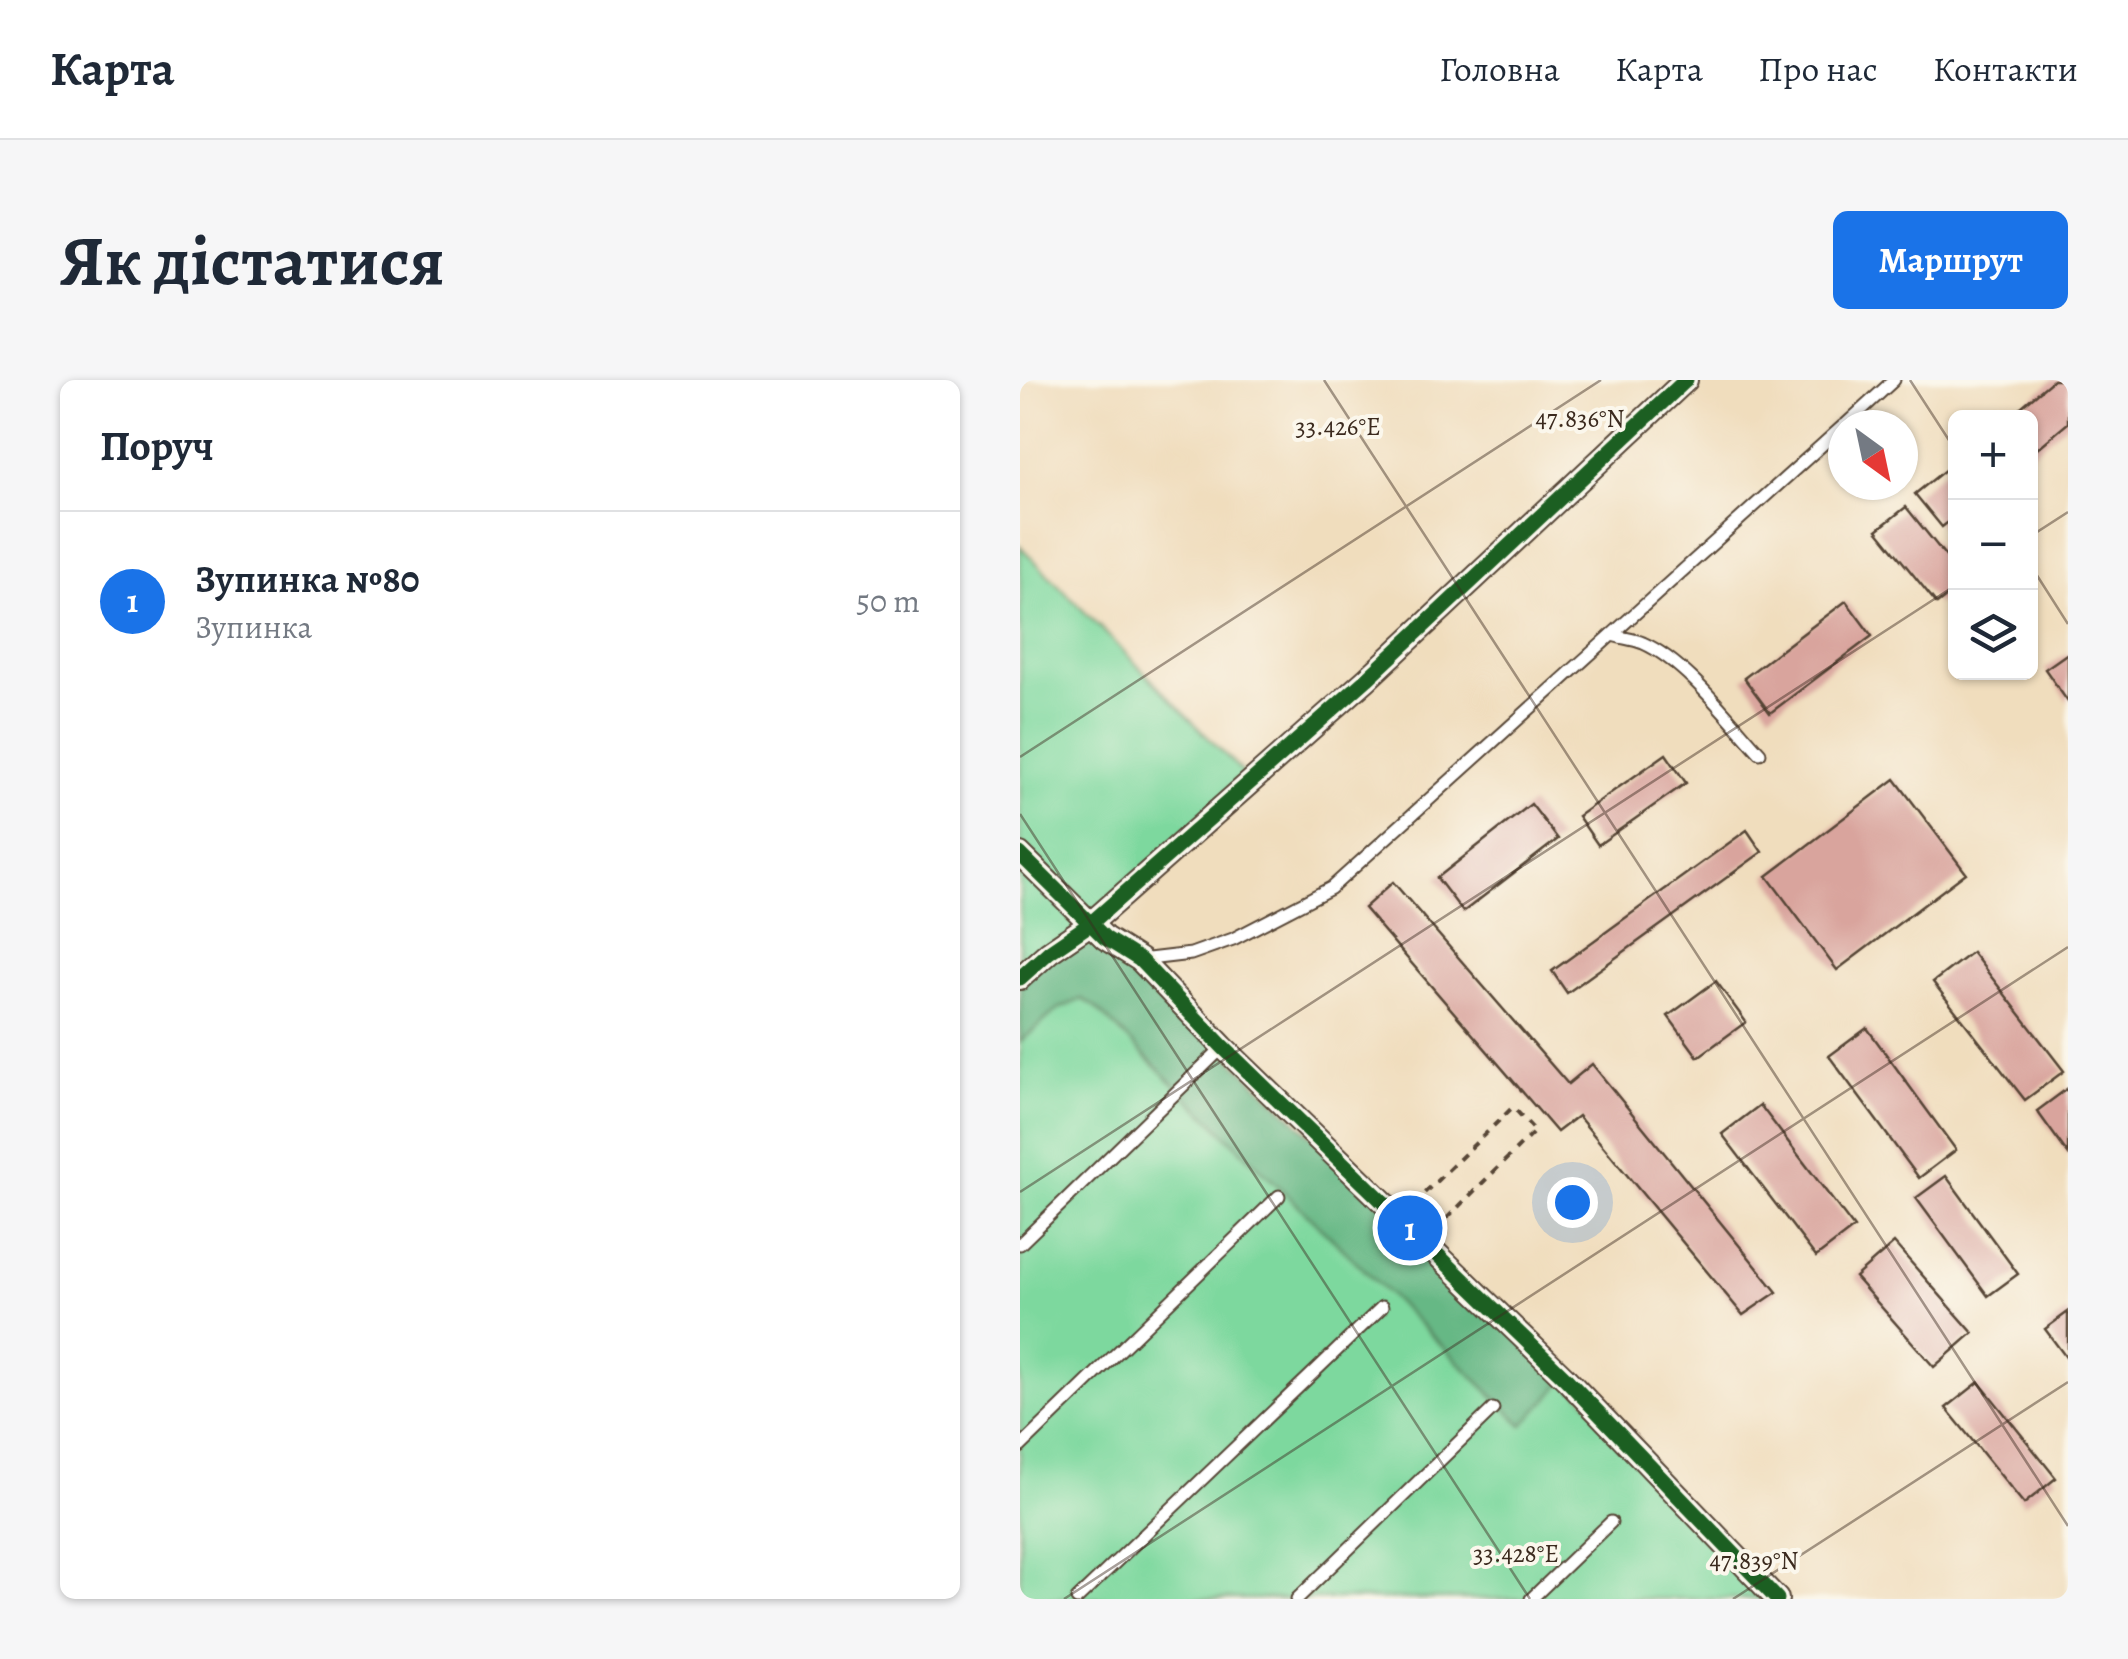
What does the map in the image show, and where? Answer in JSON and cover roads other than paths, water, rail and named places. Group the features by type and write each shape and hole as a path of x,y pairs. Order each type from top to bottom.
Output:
{"street":[{"path":"1020,978 1090,924 1367,679 1686,380"},
{"path":"1020,854 1090,924 1140,960 1224,1047 1566,1379 1776,1599"}],"lane":[{"path":"1861,410 1894,380"},
{"path":"1140,960 1190,954 1233,939 1331,888 1828,440"},
{"path":"1612,635 1644,644 1674,664 1760,752"},
{"path":"1020,1244 1224,1047"},
{"path":"1020,1448 1279,1196"},
{"path":"1076,1599 1382,1307"},
{"path":"1297,1599 1493,1409"},
{"path":"1531,1599 1611,1522"}],"place":[{"name":"Зупинка №80","path":"1410,1228"}]}
